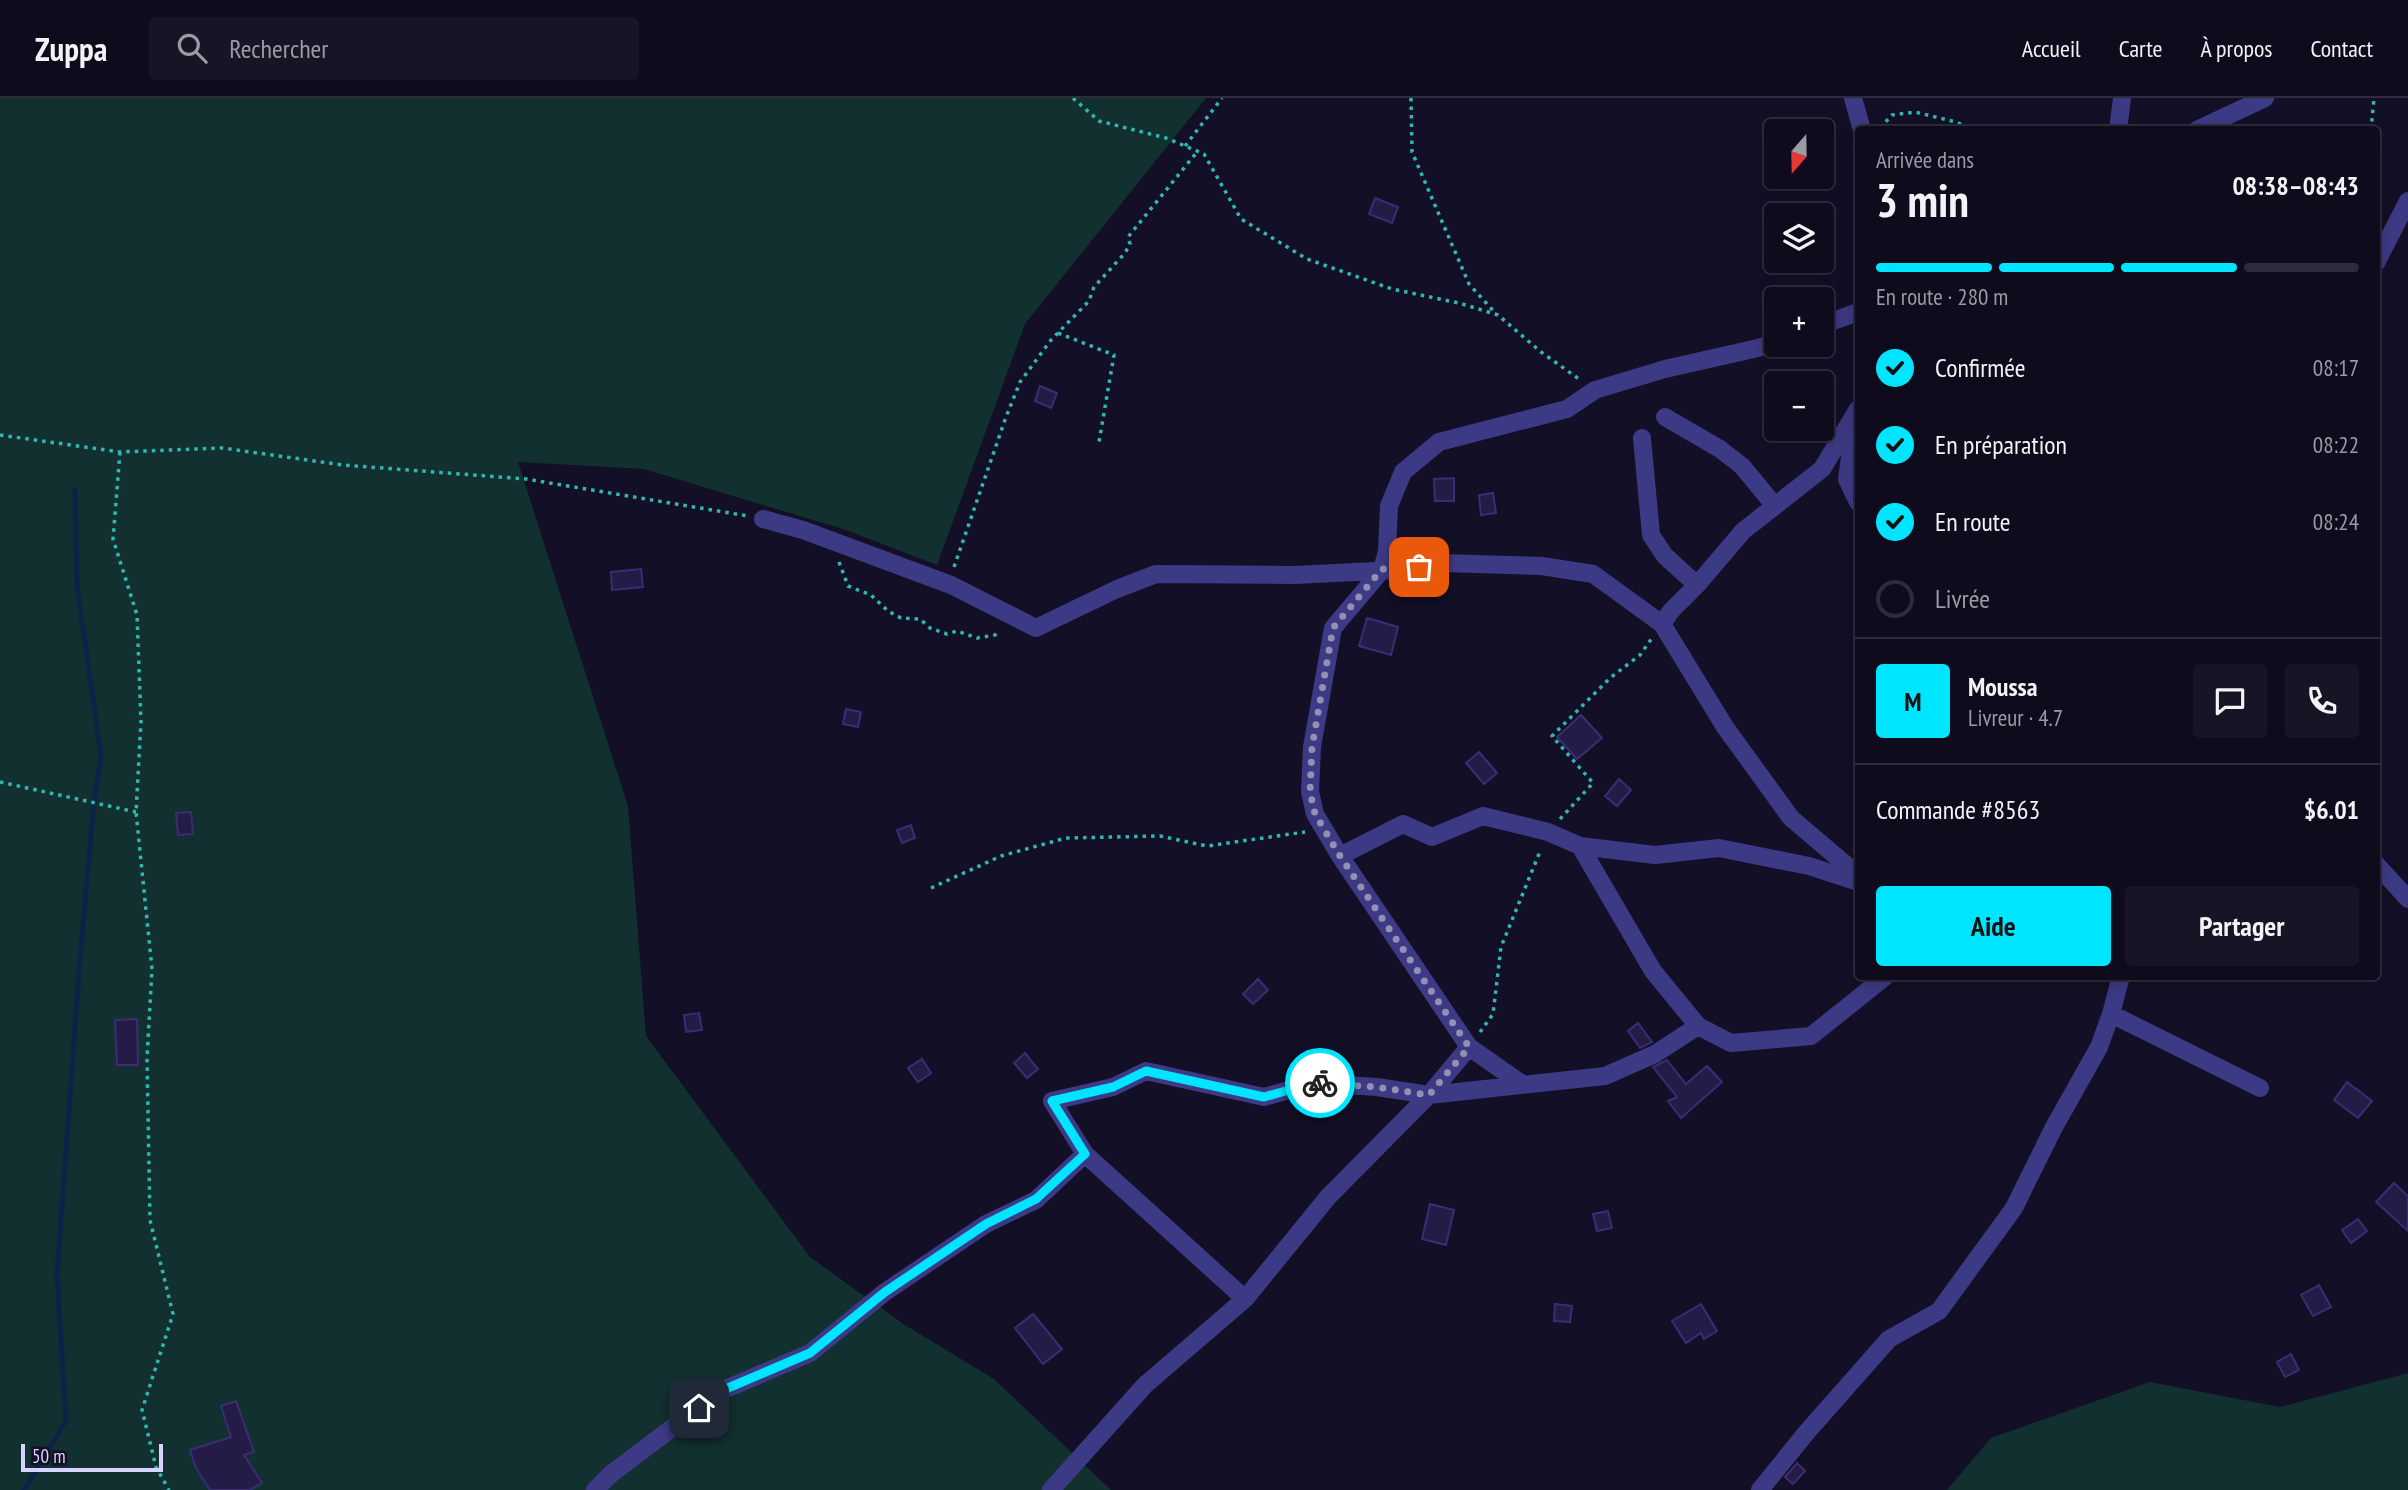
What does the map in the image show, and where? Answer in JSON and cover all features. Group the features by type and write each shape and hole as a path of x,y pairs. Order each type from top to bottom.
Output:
{"street":[{"path":"1853,98 1861,126"},
{"path":"2118,126 2122,98"},
{"path":"2205,126 2264,98"},
{"path":"2380,255 2408,201"},
{"path":"1834,321 1855,313"},
{"path":"1522,1084 1469,1047 1340,856 1315,814 1310,792 1312,747 1333,628 1382,569 1387,551 1389,506 1403,472 1439,442 1567,409 1595,390 1665,369 1764,346"},
{"path":"1665,416 1720,449 1742,466 1774,505"},
{"path":"1662,624 1743,531 1822,469 1855,416"},
{"path":"1855,426 1847,479 1855,496"},
{"path":"1642,438 1651,535 1665,556 1697,585"},
{"path":"763,519 943,582 1036,628 1117,589 1156,574 1295,575 1395,570 1443,563 1542,566 1593,573 1662,624 1726,727 1791,818 1855,872"},
{"path":"1340,856 1403,824 1432,837 1483,816 1548,832 1580,846 1655,855 1719,848 1809,866 1855,881"},
{"path":"1580,846 1653,971 1698,1026 1731,1043 1811,1035 1881,980"},
{"path":"2380,868 2408,899"},
{"path":"1760,1490 1889,1339 1939,1311 2014,1208 2053,1129 2099,1047 2120,980"},
{"path":"2111,1014 2260,1088"},
{"path":"1245,1299 1085,1154 1052,1101 1113,1087 1146,1071 1264,1097 1314,1083 1377,1087 1429,1095 1605,1076 1655,1054 1698,1026"},
{"path":"1051,1490 1145,1385 1245,1299 1328,1197 1429,1095 1469,1047"},
{"path":"595,1490 611,1474 721,1391 810,1353 885,1292 986,1224 1036,1199 1085,1154"}],"path":[{"path":"1073,98 1098,121 1166,138 1204,155 1241,219 1307,258 1392,289 1459,303 1498,315"},
{"path":"1184,146 1222,98"},
{"path":"1410,98 1412,152 1469,284 1498,315 1541,352 1595,390"},
{"path":"2371,126 2374,98"},
{"path":"1882,126 1892,115 1915,111 1965,126"},
{"path":"943,582 952,573 1020,382 1058,333 1088,301 1094,287 1125,253 1130,244 1128,237 1197,152"},
{"path":"1058,333 1114,355 1099,442"},
{"path":"0,435 120,452 222,448 344,465 526,479 763,519"},
{"path":"120,452 113,538 137,615 141,722 136,812 152,969 148,1058 150,1220 173,1314 142,1410 156,1467 169,1490"},
{"path":"823,538 841,566 848,586 871,595 888,611 901,618 920,619 930,628 947,634 957,631 977,638 995,635 999,631 1022,629 1027,623"},
{"path":"0,782 136,812"},
{"path":"931,888 1001,856 1066,838 1160,836 1208,846 1324,830"}],"green space":[{"path":"0,98 1206,98 1025,324 937,565 846,530 644,469 518,462 628,806 646,1036 810,1257 905,1325 994,1379 1111,1490 0,1490"},
{"path":"2408,1373 2408,1490 1947,1490 1991,1438 2150,1382 2280,1407"}],"building":[{"path":"1375,198 1398,207 1392,223 1369,214"},
{"path":"1040,386 1057,393 1051,408 1035,401"},
{"path":"1454,478 1454,501 1435,501 1434,479"},
{"path":"1493,493 1496,513 1481,515 1479,495"},
{"path":"641,569 643,587 612,590 611,572"},
{"path":"1367,618 1398,627 1391,655 1359,646"},
{"path":"846,709 861,712 858,727 843,724"},
{"path":"1581,715 1602,738 1577,759 1557,737"},
{"path":"1479,752 1497,773 1484,784 1466,763"},
{"path":"1619,779 1631,790 1617,806 1605,796"},
{"path":"191,812 193,834 178,835 176,813"},
{"path":"911,825 915,838 902,843 897,830"},
{"path":"1258,979 1268,990 1253,1004 1243,994"},
{"path":"699,1013 702,1030 686,1032 684,1015"},
{"path":"137,1019 138,1065 117,1065 115,1020"},
{"path":"1638,1023 1652,1042 1640,1048 1628,1031"},
{"path":"1025,1053 1038,1069 1027,1078 1014,1063"},
{"path":"922,1059 931,1073 918,1082 908,1068"},
{"path":"1667,1060 1686,1084 1707,1066 1722,1082 1681,1118 1668,1101 1677,1097 1653,1067"},
{"path":"2347,1082 2372,1101 2358,1118 2334,1100"},
{"path":"2394,1183 2408,1196 2408,1231 2376,1202"},
{"path":"1430,1204 1454,1210 1446,1245 1422,1239"},
{"path":"1608,1211 1612,1228 1597,1231 1593,1214"},
{"path":"2358,1219 2367,1231 2351,1243 2342,1230"},
{"path":"2319,1285 2331,1307 2313,1316 2301,1295"},
{"path":"1555,1304 1572,1306 1570,1322 1554,1321"},
{"path":"1701,1304 1717,1331 1704,1339 1701,1333 1686,1343 1672,1321"},
{"path":"1033,1314 1062,1349 1043,1364 1015,1328"},
{"path":"2291,1354 2299,1370 2285,1377 2277,1362"},
{"path":"236,1401 254,1452 244,1455 262,1483 250,1490 210,1490 196,1468 190,1450 231,1437 221,1406"},
{"path":"1797,1463 1805,1471 1793,1484 1785,1477"}],"waterway":[{"path":"24,1490 66,1421 57,1274 81,946 101,755 77,587 75,490"}],"way so far":[{"path":"1320,1083 1377,1087 1429,1095 1469,1047 1340,856 1315,814 1310,792 1312,747 1333,628 1382,569 1419,567"}],"route":[{"path":"699,1408 721,1391 810,1353 885,1292 986,1224 1036,1199 1085,1154 1052,1101 1113,1087 1146,1071 1264,1097 1320,1083"}]}
